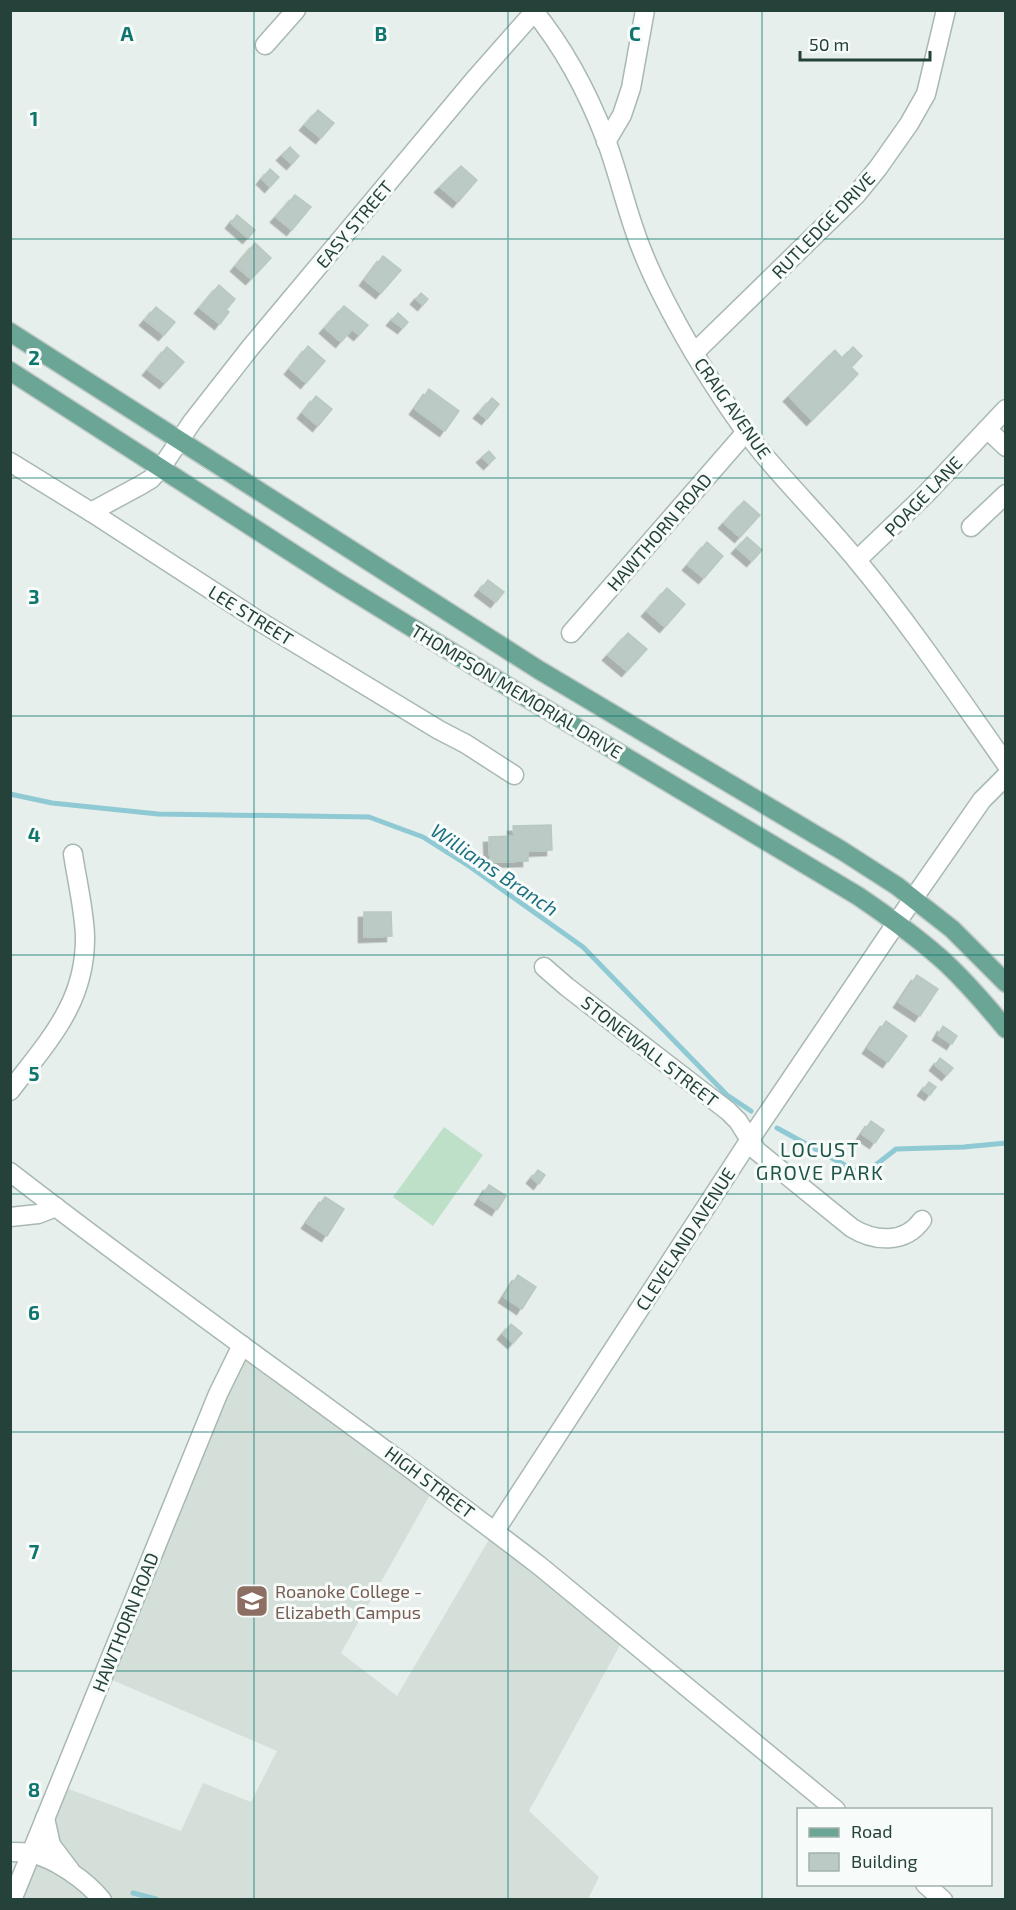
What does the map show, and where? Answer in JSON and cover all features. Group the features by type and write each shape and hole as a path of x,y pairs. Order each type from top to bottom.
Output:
{"main road":[{"name":"THOMPSON MEMORIAL DRIVE","path":"10,332 539,670 841,850 914,898 952,929 1005,983"},
{"name":"THOMPSON MEMORIAL DRIVE","path":"10,371 346,587 858,896 897,922 946,964 980,998 1005,1029"}],"street":[{"path":"265,45 296,10"},
{"path":"606,142 622,115 631,88 645,10"},
{"name":"RUTLEDGE DRIVE","path":"694,353 856,195 878,168 909,124 926,94 946,10"},
{"name":"CRAIG AVENUE","path":"533,11 575,70 588,96 606,142 640,246 673,317 694,353 763,454 857,560 898,612 1005,764"},
{"name":"EASY STREET","path":"180,440 250,348 533,11"},
{"name":"POAGE LANE","path":"857,560 925,495 1005,409"},
{"path":"987,429 1005,447"},
{"name":"HAWTHORN ROAD","path":"571,633 746,432"},
{"path":"91,512 151,478 161,468 180,440"},
{"name":"LEE STREET","path":"10,462 259,621 514,775"},
{"path":"971,527 1005,494"},
{"name":"CLEVELAND AVENUE","path":"495,1531 749,1141 982,800 1005,776"},
{"path":"10,1091 59,1026 78,988 84,962 85,935 73,854"},
{"name":"STONEWALL STREET","path":"544,967 728,1111 738,1121 749,1141 766,1158 852,1228 874,1238 889,1239 916,1228 922,1220"},
{"name":"HIGH STREET","path":"10,1172 242,1346 495,1531 835,1808"},
{"path":"10,1217 38,1214 56,1207"},
{"name":"HAWTHORN ROAD","path":"12,1899 218,1394 242,1346"},
{"path":"45,1818 51,1845 71,1872 102,1899"},
{"path":"10,1851 31,1853 71,1872"},
{"path":"927,1886 943,1899"}],"shaded area":[{"name":"Roanoke College - Elizabeth Campus","path":"242,1345 435,1486 341,1653 397,1696 494,1531 625,1636 529,1811 599,1877 588,1899 12,1900 58,1785 181,1831 203,1783 251,1802 277,1751 103,1676"}],"green space":[{"path":"444,1127 483,1155 433,1226 393,1197"}],"building":[{"path":"318,110 334,123 321,138 305,125"},
{"path":"290,147 299,156 292,164 282,155"},
{"path":"461,166 477,180 458,202 440,187"},
{"path":"270,169 279,177 270,187 262,179"},
{"path":"295,195 311,207 292,230 276,217"},
{"path":"237,215 255,230 248,238 231,223"},
{"path":"255,243 271,258 251,279 236,266"},
{"path":"383,256 401,270 381,293 365,280"},
{"path":"219,285 235,299 226,310 229,312 220,324 200,308"},
{"path":"421,293 428,299 423,305 416,299"},
{"path":"344,306 368,325 359,335 352,329 341,342 325,328"},
{"path":"156,307 175,322 164,335 145,320"},
{"path":"398,313 408,322 403,328 392,320"},
{"path":"308,346 325,361 306,383 290,369"},
{"path":"167,347 184,362 165,383 148,370"},
{"path":"853,347 862,356 851,367 858,374 812,420 789,396 835,350 842,358"},
{"path":"429,389 459,411 445,431 415,409"},
{"path":"316,396 332,409 318,426 303,413"},
{"path":"492,398 499,404 487,419 479,413"},
{"path":"489,451 495,458 489,464 482,457"},
{"path":"744,501 760,515 740,537 724,523"},
{"path":"747,537 762,550 752,561 737,548"},
{"path":"707,542 723,556 704,578 688,565"},
{"path":"488,580 504,592 496,602 480,590"},
{"path":"667,588 685,604 665,627 647,611"},
{"path":"628,633 647,649 627,671 608,655"},
{"path":"551,825 552,850 528,851 528,861 490,862 489,837 514,836 513,826"},
{"path":"364,912 391,912 392,936 364,937"},
{"path":"917,975 938,989 920,1016 899,1002"},
{"path":"886,1021 907,1036 888,1062 868,1048"},
{"path":"943,1026 957,1036 952,1044 938,1035"},
{"path":"940,1058 953,1068 947,1075 935,1065"},
{"path":"929,1082 936,1087 930,1095 923,1090"},
{"path":"871,1121 884,1130 875,1143 862,1134"},
{"path":"538,1170 545,1175 539,1184 532,1178"},
{"path":"489,1185 506,1196 497,1210 480,1199"},
{"path":"325,1197 344,1209 327,1236 307,1223"},
{"path":"518,1275 536,1287 522,1309 504,1297"},
{"path":"511,1324 522,1333 513,1343 503,1334"}],"waterway":[{"name":"Williams Branch","path":"10,794 52,803 158,814 369,817 423,837 469,866 583,947 727,1095 751,1111"},
{"name":"Williams Branch","path":"777,1128 863,1175 896,1149 1006,1143"},
{"path":"133,1893 156,1899"}],"place":[{"name":"Roanoke College - Elizabeth Campus","path":"252,1601"}],"district":[{"name":"LOCUST GROVE PARK","path":"820,1160"}]}
